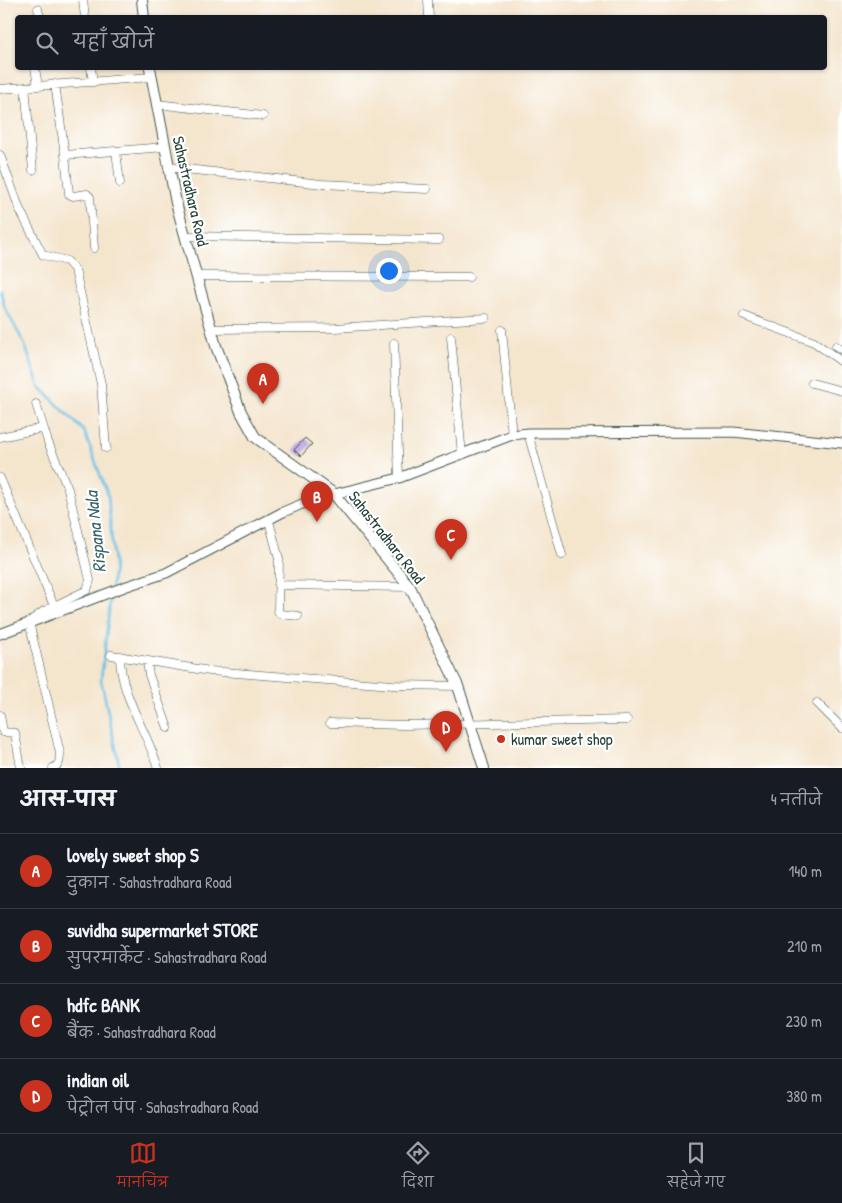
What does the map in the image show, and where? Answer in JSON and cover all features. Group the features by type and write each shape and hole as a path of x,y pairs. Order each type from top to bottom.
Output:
{"main road":[{"path":"142,0 144,15"},
{"name":"Sahastradhara Road","path":"151,72 168,167 185,236 234,396 249,429 255,437 334,493 410,587 458,686 471,722 484,768"}],"street":[{"path":"82,0 84,15"},
{"path":"428,0 430,15"},
{"path":"38,8 39,15"},
{"path":"36,70 38,86"},
{"path":"91,70 93,82"},
{"path":"0,89 93,82 151,72"},
{"path":"55,84 69,194 73,196 87,194 90,197 94,248"},
{"path":"25,87 33,170"},
{"path":"156,104 263,116"},
{"path":"65,155 164,147"},
{"path":"116,151 120,183"},
{"path":"0,155 20,210 43,255 68,261 75,270 101,384 106,448"},
{"path":"168,167 322,184 427,189"},
{"path":"185,236 439,240"},
{"path":"196,276 469,277"},
{"path":"744,316 814,342 842,362"},
{"path":"212,329 335,328 486,318"},
{"path":"502,330 512,435"},
{"path":"451,337 462,455"},
{"path":"394,343 399,478"},
{"path":"812,383 842,391"},
{"path":"30,622 37,615 86,590 90,580 68,489 43,428 36,404"},
{"path":"0,437 43,428"},
{"path":"0,634 124,586 166,573 289,510 334,493 399,478 512,435 528,433 733,432 842,443"},
{"path":"528,433 562,555"},
{"path":"0,478 54,606"},
{"path":"269,521 279,559 279,613 298,616"},
{"path":"278,584 410,587"},
{"path":"30,622 60,753 60,760 55,768"},
{"path":"111,655 210,671 393,685 458,686"},
{"path":"120,656 122,678 151,746 158,768"},
{"path":"147,662 168,728"},
{"path":"817,703 842,728"},
{"path":"0,715 3,732 15,733 21,768"},
{"path":"330,723 405,725 471,722 627,720"}],"building":[{"path":"305,438 312,444 301,456 294,450"}],"waterway":[{"name":"Rispana Nala","path":"0,290 5,308 25,345 39,386 84,431 108,496 114,567 111,590"},
{"name":"Rispana Nala","path":"111,595 101,680 120,768"}],"place":[{"name":"lovely sweet shop S","path":"263,404"},
{"name":"suvidha supermarket STORE","path":"317,522"},
{"name":"hdfc BANK","path":"451,560"},
{"name":"kumar sweet shop","path":"501,739"},
{"name":"indian oil","path":"446,752"}]}
